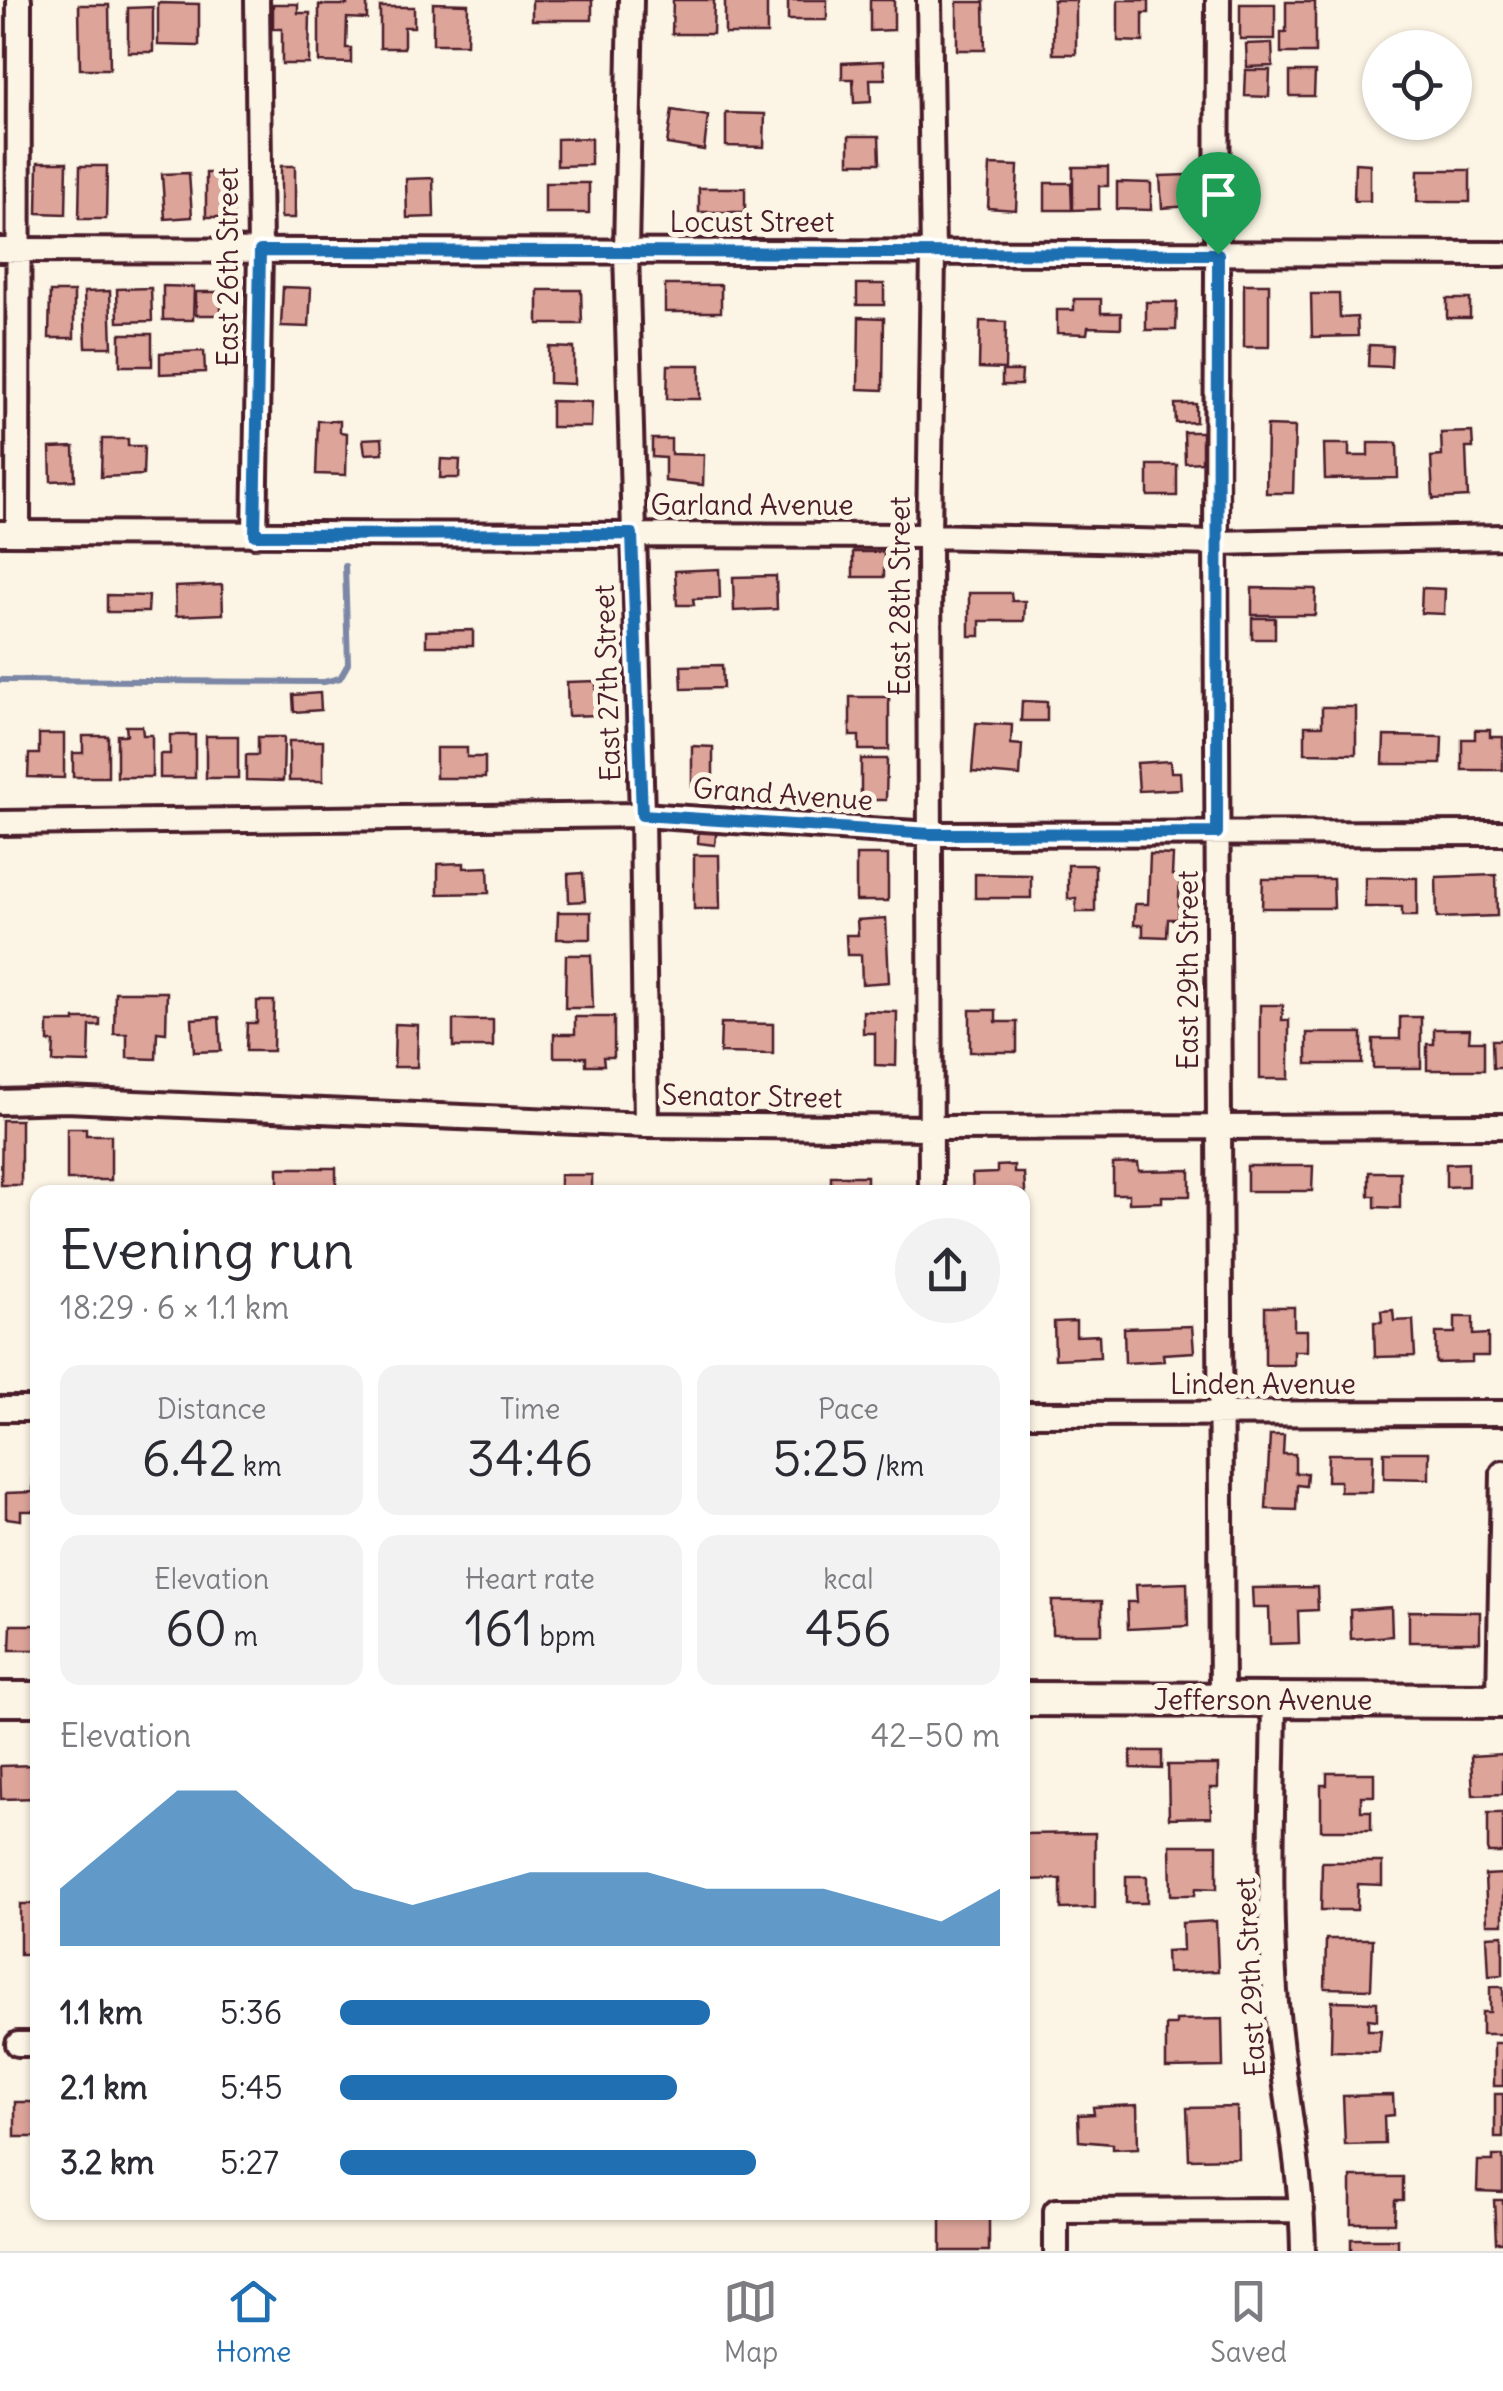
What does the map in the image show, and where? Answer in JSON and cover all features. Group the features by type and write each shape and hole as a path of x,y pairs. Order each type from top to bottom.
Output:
{"main road":[{"path":"0,1699 30,1700"},
{"name":"Jefferson Avenue","path":"1030,1699 1501,1700"}],"street":[{"path":"9,533 11,250 20,0"},
{"name":"East 26th Street","path":"255,535 260,251 258,0"},
{"name":"East 27th Street","path":"631,0 626,252 642,815 646,1124"},
{"name":"East 28th Street","path":"929,0 933,253 930,1185"},
{"name":"East 29th Street","path":"1218,0 1216,543 1222,1700"},
{"name":"Locust Street","path":"11,250 1503,254"},
{"name":"Garland Avenue","path":"9,533 930,536 1216,543 1503,537"},
{"name":"Grand Avenue","path":"0,823 642,815 931,834 1503,833"},
{"name":"Senator Street","path":"0,1102 66,1100 646,1124 931,1128 1503,1126"},
{"path":"0,1409 30,1408"},
{"name":"Linden Avenue","path":"1030,1414 1503,1413"},
{"path":"1501,1700 1503,1473"},
{"name":"East 29th Street","path":"1274,1699 1274,1987 1302,2210 1302,2251"},
{"path":"1056,2251 1056,2210 1302,2210"}],"building":[{"path":"347,0 367,0 367,19 347,18 346,48 351,48 351,63 319,62 319,5 347,5"},
{"path":"532,0 592,0 592,20 532,20"},
{"path":"673,0 714,0 713,34 672,34"},
{"path":"725,0 767,0 767,34 725,34"},
{"path":"788,0 827,0 827,20 788,20"},
{"path":"870,0 894,0 894,30 870,31"},
{"path":"1053,0 1076,0 1076,54 1053,54"},
{"path":"1118,0 1149,0 1149,13 1143,13 1143,42 1118,41"},
{"path":"957,2 984,2 985,50 957,50"},
{"path":"1286,2 1315,2 1315,53 1281,53"},
{"path":"158,3 199,4 199,46 158,45"},
{"path":"433,3 468,4 467,44 433,44"},
{"path":"273,4 298,4 298,13 310,13 309,64 282,64 282,29 273,29"},
{"path":"1240,4 1275,4 1275,39 1240,39"},
{"path":"79,5 109,5 110,69 80,69"},
{"path":"153,7 153,52 128,52 128,8"},
{"path":"380,7 414,7 414,27 404,27 404,48 380,48"},
{"path":"1272,43 1273,66 1247,67 1246,44"},
{"path":"884,61 885,79 870,79 871,102 854,103 853,79 842,79 842,63"},
{"path":"1246,70 1270,70 1269,97 1245,96"},
{"path":"1290,72 1315,72 1314,96 1290,96"},
{"path":"672,110 708,116 704,150 667,144"},
{"path":"726,113 765,114 764,147 726,146"},
{"path":"849,136 879,136 880,163 849,163"},
{"path":"591,138 591,165 557,166 557,139"},
{"path":"38,162 67,162 66,214 37,213"},
{"path":"1355,163 1370,164 1370,201 1354,201"},
{"path":"990,165 1018,166 1016,210 988,208"},
{"path":"80,166 107,166 106,219 79,219"},
{"path":"281,166 295,166 295,218 281,218"},
{"path":"1073,167 1108,167 1108,186 1099,186 1099,209 1073,210"},
{"path":"1418,170 1470,170 1470,202 1417,202"},
{"path":"189,173 192,217 165,219 162,174"},
{"path":"206,173 234,173 234,217 206,217"},
{"path":"1188,175 1190,206 1162,208 1160,176"},
{"path":"433,178 434,217 407,218 406,179"},
{"path":"1117,182 1151,183 1151,210 1117,209"},
{"path":"545,183 589,183 589,213 545,213"},
{"path":"1045,183 1071,183 1072,210 1045,210"},
{"path":"699,188 745,188 745,212 699,212"},
{"path":"857,284 884,284 884,305 857,305"},
{"path":"1244,284 1269,284 1269,347 1244,347"},
{"path":"665,285 721,285 721,312 665,312"},
{"path":"163,286 194,287 193,320 163,320"},
{"path":"283,287 311,288 309,327 281,326"},
{"path":"151,288 152,321 118,322 117,289"},
{"path":"538,290 581,290 582,324 538,324"},
{"path":"110,291 112,347 86,347 84,292"},
{"path":"50,292 74,292 74,338 49,338"},
{"path":"196,292 221,292 221,315 196,315"},
{"path":"1311,294 1339,294 1340,318 1357,317 1358,336 1312,337"},
{"path":"1074,299 1101,299 1101,313 1121,313 1121,328 1088,327 1087,334 1057,333 1057,310 1074,310"},
{"path":"1447,299 1470,299 1470,318 1447,318"},
{"path":"1146,302 1177,302 1176,330 1146,330"},
{"path":"859,317 884,318 883,390 858,389"},
{"path":"980,321 1006,322 1005,369 979,368"},
{"path":"120,334 152,334 152,366 120,366"},
{"path":"1369,345 1392,346 1391,367 1368,366"},
{"path":"549,347 574,348 574,384 549,383"},
{"path":"204,351 205,372 160,374 160,353"},
{"path":"668,365 700,365 700,399 667,399"},
{"path":"1002,371 1022,371 1021,385 1002,385"},
{"path":"551,401 592,402 591,427 551,427"},
{"path":"1175,404 1196,404 1196,422 1176,423"},
{"path":"318,421 340,421 340,432 347,433 346,475 316,474"},
{"path":"1267,426 1295,427 1293,493 1266,493"},
{"path":"1184,432 1202,432 1202,462 1185,463"},
{"path":"1472,432 1473,448 1466,448 1468,497 1433,499 1431,457 1442,456 1441,433"},
{"path":"382,438 383,453 365,454 363,439"},
{"path":"102,439 128,439 128,446 144,446 143,475 101,477"},
{"path":"652,439 671,439 671,454 704,455 703,485 665,481 665,458 652,457"},
{"path":"1368,443 1397,443 1398,478 1325,479 1324,444 1349,444 1349,456 1368,456"},
{"path":"74,447 75,480 51,481 50,448"},
{"path":"441,459 460,460 459,478 440,478"},
{"path":"1148,465 1177,465 1177,496 1148,496"},
{"path":"853,552 884,552 884,577 853,577"},
{"path":"719,569 720,598 693,599 694,605 677,605 675,571"},
{"path":"776,576 777,609 734,611 733,577"},
{"path":"222,585 223,614 176,616 175,587"},
{"path":"1252,588 1316,589 1315,615 1252,615"},
{"path":"1422,588 1445,589 1444,614 1421,613"},
{"path":"969,593 1011,593 1012,601 1025,601 1024,621 980,621 980,636 969,636"},
{"path":"107,595 149,596 148,612 107,612"},
{"path":"1252,618 1275,618 1275,639 1252,639"},
{"path":"473,630 473,646 426,646 426,631"},
{"path":"722,665 723,688 682,689 681,666"},
{"path":"596,681 597,715 568,716 567,682"},
{"path":"320,693 321,710 294,712 293,695"},
{"path":"850,697 889,697 889,750 859,750 859,736 850,736"},
{"path":"1022,701 1047,702 1047,721 1021,721"},
{"path":"1322,707 1356,707 1356,754 1305,753 1305,726 1322,726"},
{"path":"976,723 1012,725 1011,744 1022,745 1020,776 972,772"},
{"path":"126,726 142,726 143,735 152,735 152,777 117,777 117,735 127,735"},
{"path":"1475,730 1490,730 1490,737 1503,737 1503,770 1462,770 1462,739 1475,739"},
{"path":"39,734 64,734 64,778 28,777 29,754 39,754"},
{"path":"170,735 195,735 195,778 160,778 160,754 170,754"},
{"path":"83,736 108,736 108,777 73,777 73,753 83,753"},
{"path":"206,736 238,736 238,778 206,778"},
{"path":"1384,736 1442,737 1441,764 1383,764"},
{"path":"258,737 284,737 283,781 246,780 246,755 258,755"},
{"path":"289,741 323,741 323,781 289,781"},
{"path":"692,746 713,747 713,787 692,787"},
{"path":"436,748 467,748 467,757 485,757 485,778 436,778"},
{"path":"861,759 887,759 886,800 861,800"},
{"path":"1170,761 1171,772 1180,772 1181,789 1139,791 1137,763"},
{"path":"699,824 717,826 715,845 698,843"},
{"path":"1150,854 1173,855 1172,875 1180,876 1178,919 1168,919 1167,937 1143,936 1143,925 1134,925 1135,904 1148,904"},
{"path":"694,855 719,855 720,909 694,909"},
{"path":"856,855 888,855 888,901 856,901"},
{"path":"464,863 464,868 488,867 489,893 438,894 438,864"},
{"path":"1068,865 1095,865 1095,912 1076,912 1076,898 1068,899"},
{"path":"583,873 585,901 569,902 568,874"},
{"path":"975,874 1031,875 1031,898 975,898"},
{"path":"1496,875 1497,916 1437,918 1436,877"},
{"path":"1365,877 1417,878 1417,916 1402,916 1402,907 1365,907"},
{"path":"1263,879 1333,879 1334,908 1262,908"},
{"path":"558,912 591,912 591,939 557,939"},
{"path":"886,918 889,982 862,984 861,955 847,955 846,935 858,935 857,920"},
{"path":"566,955 591,955 593,1008 565,1008"},
{"path":"115,992 167,992 166,1033 157,1032 156,1059 127,1058 127,1034 114,1034"},
{"path":"257,1001 274,1001 273,1051 246,1051 247,1023 257,1023"},
{"path":"1260,1005 1283,1005 1282,1020 1289,1020 1289,1079 1260,1079"},
{"path":"970,1010 996,1010 996,1022 1017,1022 1017,1052 970,1052"},
{"path":"863,1011 897,1012 896,1066 875,1065 875,1033 863,1033"},
{"path":"219,1017 221,1051 194,1052 192,1019"},
{"path":"575,1017 614,1017 614,1057 603,1057 604,1065 586,1065 586,1057 554,1057 554,1034 575,1034"},
{"path":"1400,1017 1421,1017 1421,1068 1373,1068 1373,1039 1400,1039"},
{"path":"100,1019 100,1026 90,1026 89,1063 53,1062 54,1042 48,1042 48,1022"},
{"path":"453,1020 493,1020 493,1047 453,1047"},
{"path":"721,1023 773,1024 773,1054 720,1053"},
{"path":"395,1024 418,1025 417,1067 394,1067"},
{"path":"1434,1029 1470,1029 1469,1041 1484,1041 1484,1070 1427,1070 1427,1044 1434,1044"},
{"path":"1307,1033 1362,1033 1362,1064 1307,1064"},
{"path":"1492,1040 1503,1040 1503,1068 1493,1068"},
{"path":"2,1120 21,1120 21,1185 1,1185"},
{"path":"67,1128 86,1128 86,1135 111,1135 111,1180 67,1180"},
{"path":"1138,1163 1139,1171 1190,1170 1190,1196 1162,1196 1162,1202 1129,1203 1129,1194 1113,1194 1113,1164"},
{"path":"1468,1163 1468,1186 1446,1187 1446,1164"},
{"path":"1014,1165 1014,1173 1024,1173 1025,1185 973,1185 972,1174 997,1173 997,1166"},
{"path":"1247,1166 1313,1166 1312,1191 1247,1191"},
{"path":"278,1168 336,1168 336,1185 278,1185"},
{"path":"1369,1172 1400,1172 1400,1208 1375,1207 1375,1196 1369,1196"},
{"path":"560,1175 592,1175 592,1185 560,1185"},
{"path":"831,1176 867,1176 867,1185 831,1185"},
{"path":"1265,1307 1294,1307 1294,1330 1307,1330 1307,1351 1294,1351 1294,1365 1265,1365"},
{"path":"1393,1310 1394,1321 1413,1320 1415,1356 1375,1357 1374,1322 1382,1322 1381,1311"},
{"path":"1455,1317 1473,1317 1473,1335 1488,1334 1488,1356 1472,1356 1472,1362 1436,1363 1436,1333 1455,1333"},
{"path":"1076,1321 1076,1336 1099,1335 1100,1357 1055,1359 1054,1322"},
{"path":"1192,1326 1194,1352 1163,1354 1164,1361 1125,1363 1124,1328"},
{"path":"1270,1435 1284,1435 1283,1454 1295,1454 1295,1473 1307,1473 1306,1486 1297,1485 1296,1510 1266,1509"},
{"path":"1384,1452 1429,1452 1429,1479 1384,1478"},
{"path":"1328,1454 1373,1454 1372,1492 1340,1492 1340,1481 1327,1481"},
{"path":"30,1492 30,1511 21,1511 21,1520 6,1518 6,1493"},
{"path":"1187,1583 1188,1626 1128,1629 1127,1602 1137,1602 1136,1585"},
{"path":"1317,1587 1318,1610 1298,1611 1299,1643 1270,1644 1269,1608 1253,1608 1252,1588"},
{"path":"1052,1601 1102,1601 1102,1634 1052,1634"},
{"path":"1391,1607 1392,1636 1351,1639 1350,1610"},
{"path":"1409,1611 1480,1612 1480,1642 1409,1642"},
{"path":"11,1625 30,1625 30,1650 10,1650"},
{"path":"1131,1751 1162,1751 1162,1769 1131,1768"},
{"path":"1503,1754 1503,1794 1473,1795 1471,1756"},
{"path":"30,1765 30,1798 1,1799 0,1766"},
{"path":"1168,1765 1218,1765 1218,1788 1210,1788 1211,1817 1169,1818"},
{"path":"1327,1773 1374,1773 1374,1796 1361,1796 1361,1811 1371,1811 1371,1830 1321,1830 1321,1785 1327,1785"},
{"path":"1488,1813 1503,1813 1503,1853 1488,1853"},
{"path":"1095,1833 1095,1908 1061,1909 1061,1879 1030,1880 1030,1834"},
{"path":"1170,1845 1217,1845 1217,1889 1196,1888 1195,1895 1171,1895"},
{"path":"1322,1862 1382,1862 1382,1885 1358,1884 1357,1910 1321,1910"},
{"path":"1503,1874 1503,1924 1487,1924 1485,1875"},
{"path":"1126,1876 1147,1876 1147,1903 1126,1903"},
{"path":"20,1904 30,1904 30,1954 20,1954"},
{"path":"1216,1921 1218,1971 1167,1973 1166,1951 1183,1950 1182,1923"},
{"path":"1503,1935 1503,1975 1489,1976 1487,1936"},
{"path":"1326,1939 1373,1939 1371,1989 1325,1988"},
{"path":"1490,1987 1503,1987 1503,2034 1482,2034 1482,2012 1490,2012"},
{"path":"1332,2001 1377,2002 1377,2020 1368,2019 1368,2030 1381,2030 1379,2052 1331,2051"},
{"path":"1222,2019 1223,2067 1166,2068 1166,2025 1176,2025 1176,2020"},
{"path":"1494,2043 1503,2043 1503,2086 1494,2086"},
{"path":"1495,2094 1503,2094 1503,2138 1495,2138"},
{"path":"1393,2095 1394,2115 1384,2116 1385,2144 1345,2145 1343,2096"},
{"path":"15,2102 30,2102 30,2137 15,2137"},
{"path":"1137,2105 1138,2148 1113,2149 1113,2144 1079,2141 1078,2115 1094,2114 1093,2107"},
{"path":"1237,2107 1238,2158 1189,2159 1187,2108"},
{"path":"1493,2156 1503,2156 1503,2192 1477,2191 1478,2161 1493,2161"},
{"path":"1351,2177 1403,2177 1403,2200 1395,2200 1394,2223 1351,2223"},
{"path":"1494,2200 1503,2200 1503,2242 1496,2242"},
{"path":"941,2220 989,2220 989,2251 941,2251"},
{"path":"1351,2239 1398,2239 1398,2251 1351,2251"}],"waterway":[{"path":"0,680 324,682 340,678 348,664 345,566"}],"route":[{"path":"260,251 1218,254 1217,833 931,834 642,815 632,534 255,535 260,251"}]}
